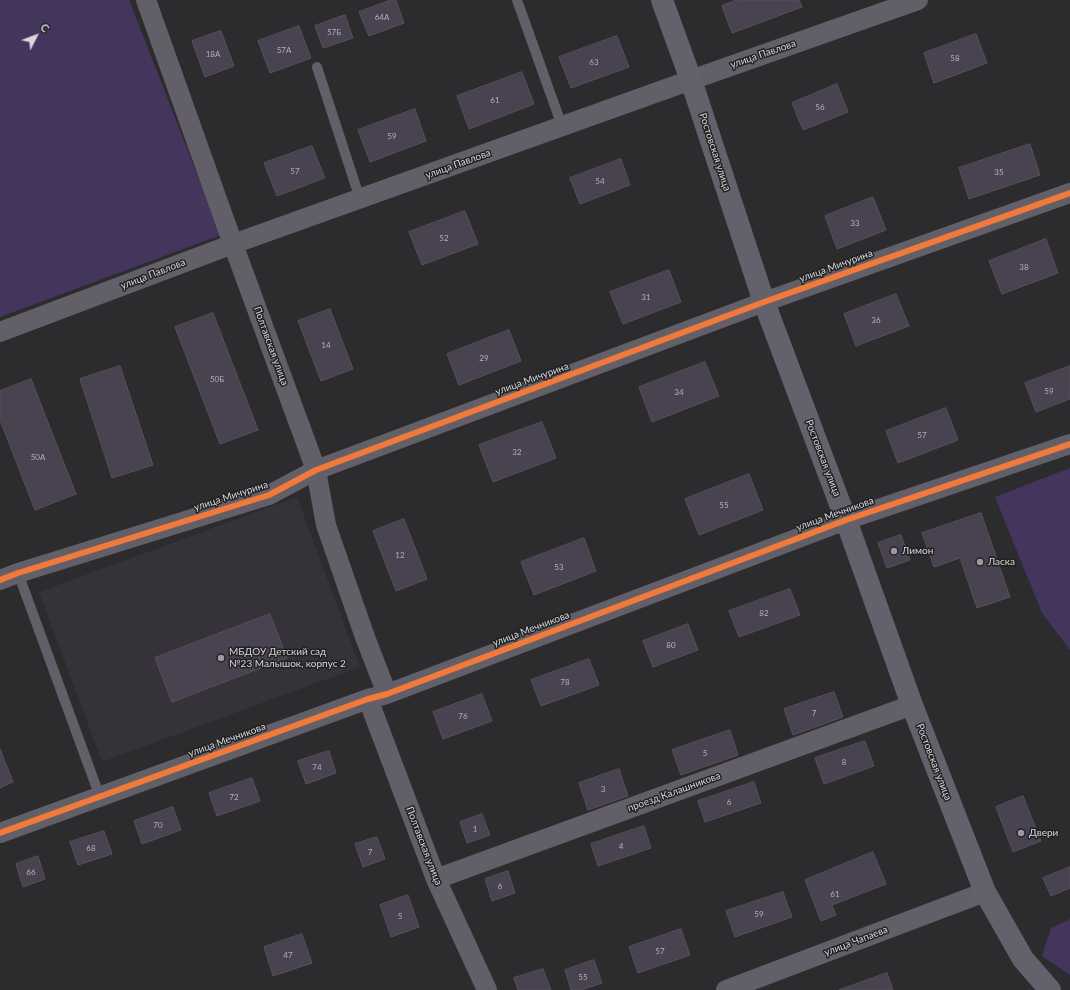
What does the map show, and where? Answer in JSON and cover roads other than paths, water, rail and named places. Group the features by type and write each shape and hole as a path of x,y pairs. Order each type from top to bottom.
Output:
{"street":[{"name":"Полтавская улица","path":"146,0 316,470 326,525 365,638 387,694"},
{"name":"Ростовская улица","path":"662,0 691,80 764,302 846,520 912,705 985,892 1023,959 1050,990"},
{"name":"улица Павлова","path":"0,332 233,244 918,0"},
{"name":"улица Мичурина","path":"9,576 269,495 316,470 764,302 1070,193"},
{"name":"улица Мечникова","path":"0,833 368,699 387,694 846,520 1070,444"},
{"name":"Полтавская улица","path":"368,699 436,879 487,990"},
{"name":"проезд Калашникова","path":"436,879 912,705"},
{"name":"улица Чапаева","path":"726,990 985,892"}],"lane":[{"path":"516,0 562,126"},
{"path":"317,67 360,199"},
{"path":"9,576 100,797"}],"place":[{"name":"Лимон","path":"894,551"},
{"name":"Ласка","path":"980,562"},
{"name":"МБДОУ Детский сад №23 Малышок, корпус 2","path":"221,658"},
{"name":"Двери","path":"1021,833"}]}
